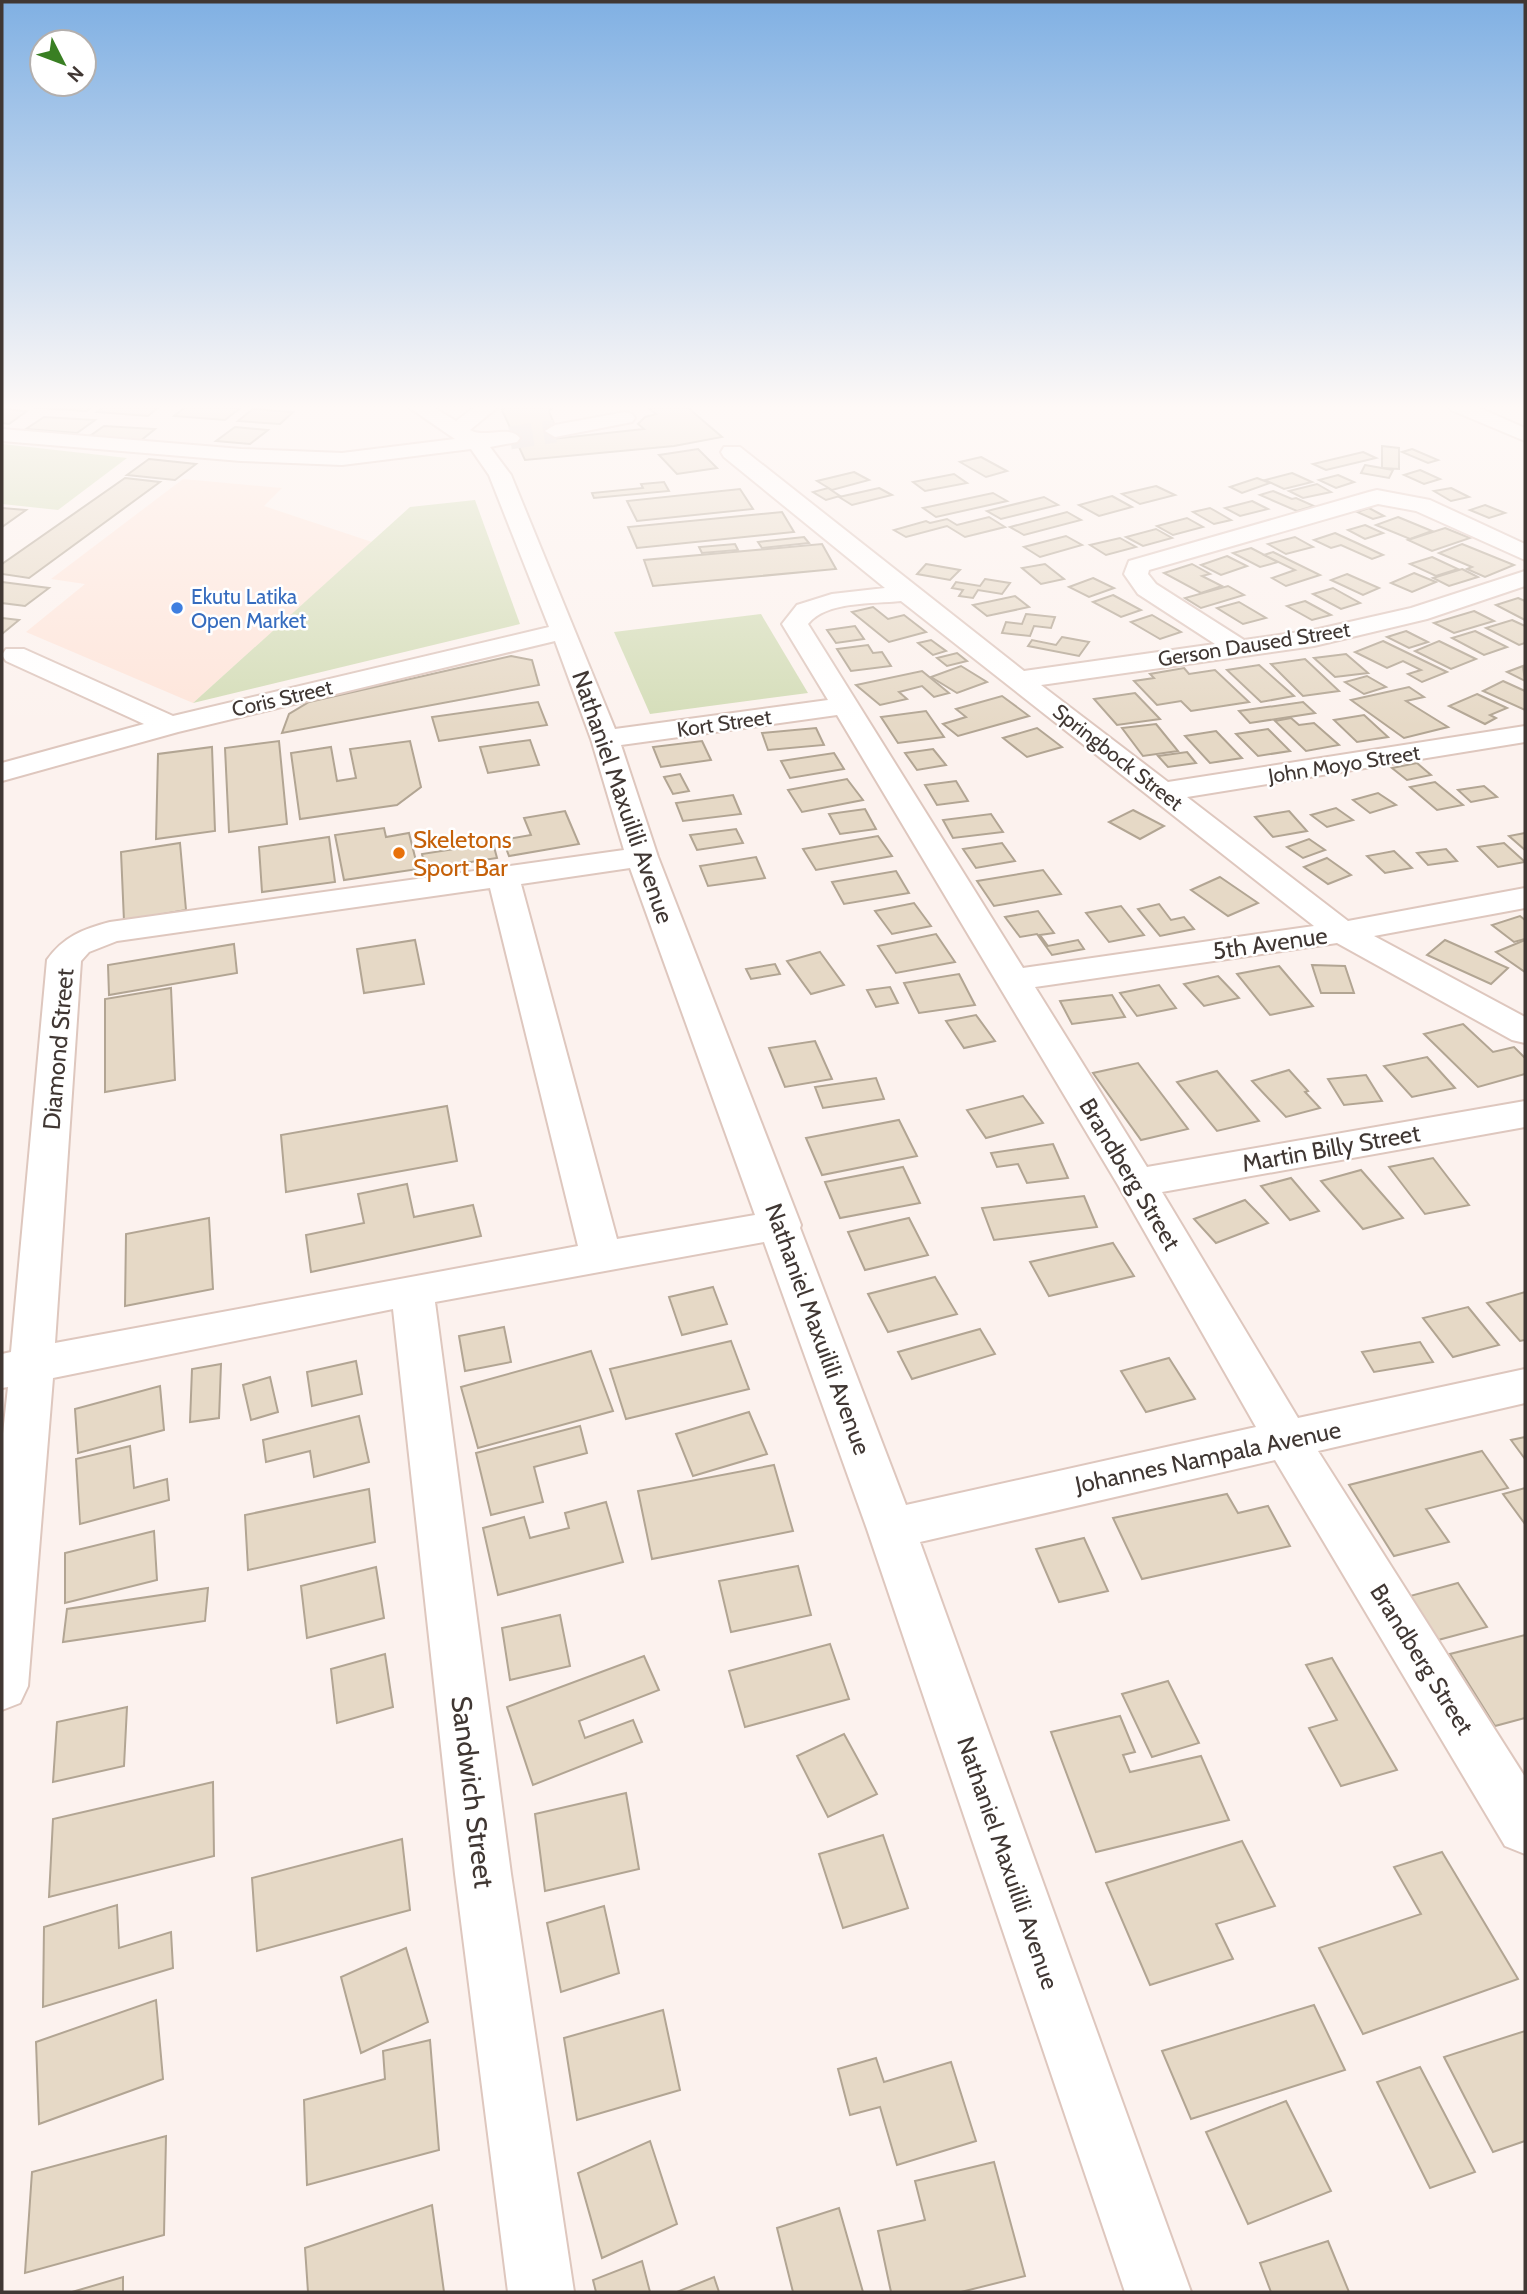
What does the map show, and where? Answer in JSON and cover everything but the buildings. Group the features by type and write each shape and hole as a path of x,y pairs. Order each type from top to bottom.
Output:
{"street":[{"name":"Nathaniel Maxuilili Avenue","path":"515,513 605,739 642,856 781,1225 891,1529 1158,2292"},
{"name":"Springbock Street","path":"807,513 1342,932 1525,1032"},
{"path":"1238,648 1147,589 1136,575 1138,566 1321,513"},
{"path":"1439,513 1525,554"},
{"name":"Gerson Daused Street","path":"1018,680 1314,638 1405,617 1525,578"},
{"name":"Brandberg Street","path":"906,593 832,602 807,610 795,624 1137,1183 1288,1441 1521,1812"},
{"name":"Coris Street","path":"2,772 170,725 564,631"},
{"path":"6,658 170,725"},
{"name":"Kort Street","path":"605,739 843,706"},
{"name":"John Moyo Street","path":"1163,792 1525,734"},
{"name":"Diamond Street","path":"2,1686 17,1368 64,960 77,945 110,932 642,856"},
{"path":"503,876 601,1257"},
{"name":"5th Avenue","path":"1014,980 1342,932 1525,898"},
{"name":"Martin Billy Street","path":"1137,1183 1525,1114"},
{"path":"17,1368 412,1290 781,1225"},
{"name":"Sandwich Street","path":"412,1290 482,1874 541,2292"},
{"name":"Johannes Nampala Avenue","path":"891,1529 1056,1488 1288,1441 1525,1386"}],"shaded area":[{"name":"Ekutu Latika Open Market","path":"138,513 285,513 372,542 193,703 26,632 85,584 51,579"}],"green space":[{"path":"403,513 480,513 520,624 193,703"},
{"path":"761,614 808,693 650,714 614,632"}],"place":[{"name":"Ekutu Latika Open Market","path":"177,608"},
{"name":"Skeletons Sport Bar","path":"399,853"}]}
